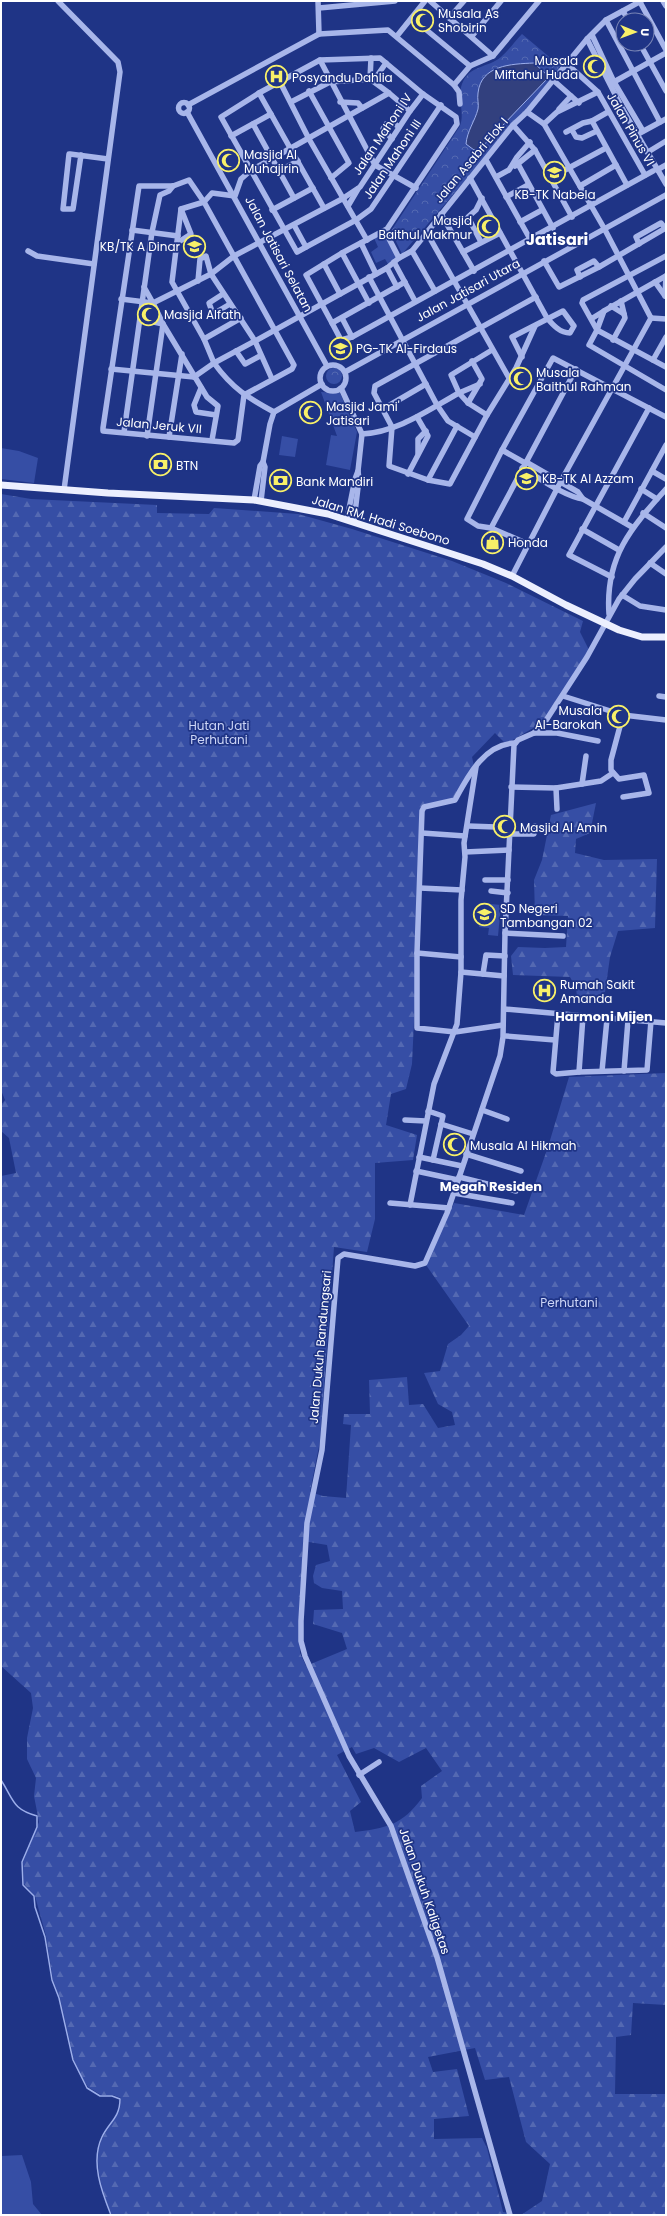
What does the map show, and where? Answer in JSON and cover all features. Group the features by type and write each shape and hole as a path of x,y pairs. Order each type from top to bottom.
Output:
{"main road":[{"name":"Jalan RM. Hadi Soebono","path":"1,485 64,490 257,500 350,520 453,553 512,576 566,605 606,624 638,636 666,637"}],"street":[{"path":"58,1 119,66 116,106 64,490"},
{"path":"318,1 319,34"},
{"path":"319,8 395,1"},
{"path":"397,36 425,1"},
{"path":"430,1 472,36 493,56"},
{"path":"449,18 464,1"},
{"path":"472,36 501,1"},
{"path":"454,85 470,66 493,56 539,1"},
{"path":"641,1 666,50"},
{"name":"Jalan Asabri Elok I","path":"194,377 214,363 387,268 396,260 412,250 513,125 527,112 589,37 606,20 641,1"},
{"path":"663,1 666,6"},
{"path":"412,18 470,66"},
{"path":"606,20 633,72 663,121 640,133"},
{"path":"187,112 188,105 319,34 388,30 454,85 459,92 460,104"},
{"path":"589,37 612,83 640,133 655,170 666,184"},
{"path":"644,52 666,91"},
{"path":"612,83 666,54"},
{"path":"294,225 306,247 295,252 231,136 222,119 222,116 259,93 320,60 378,57 423,94 441,105 456,117 458,122 416,188 385,231 342,253 307,274 322,305 342,340 352,337 415,301 454,283 530,239 553,228 626,185 666,165"},
{"path":"371,58 372,80"},
{"path":"320,60 340,102 375,165 416,188"},
{"path":"372,80 386,63"},
{"path":"557,112 598,92 568,64"},
{"path":"291,102 309,91 330,82 372,80 410,111"},
{"path":"554,80 579,102"},
{"path":"280,82 342,199 348,206 367,240"},
{"path":"309,91 349,164 331,178"},
{"name":"Jalan Pinus VI","path":"598,92 645,175"},
{"path":"259,93 291,147 324,208"},
{"path":"181,209 204,202 212,193 235,196 241,179 250,171 389,93"},
{"name":"Jalan Mahoni IV","path":"348,206 399,127 423,94"},
{"path":"544,124 571,96"},
{"name":"Jalan Jatisari Selatan","path":"188,105 184,102 178,107 182,113 187,112 211,151 327,366"},
{"path":"340,102 358,103 362,108"},
{"name":"Jalan Mahoni III","path":"306,247 356,220 372,208 441,105"},
{"path":"527,112 544,124 604,228 628,276 652,318"},
{"path":"597,131 581,138 576,137 569,131 608,112"},
{"path":"231,136 271,114"},
{"path":"592,121 626,185"},
{"path":"253,124 294,198"},
{"path":"392,139 383,129 386,124 395,124 399,127"},
{"path":"513,125 530,142 572,217"},
{"path":"648,152 666,141"},
{"path":"509,170 517,157 530,142"},
{"path":"550,178 606,148"},
{"path":"496,177 518,164 535,150"},
{"path":"81,156 73,209 63,209 70,154 108,159"},
{"path":"486,160 530,239"},
{"path":"279,171 298,161"},
{"path":"518,164 528,185 553,228"},
{"path":"580,186 616,165"},
{"path":"470,178 500,233 524,272 547,318 557,328 567,333 574,328 564,311 547,318 512,338 522,357"},
{"path":"194,377 177,377 111,369 139,186 173,186 190,180 204,202 294,365 292,369 244,395"},
{"path":"124,432 152,232 160,196 160,185"},
{"path":"506,197 528,185"},
{"path":"160,196 169,191 173,186"},
{"name":"Jalan Mahoni IV","path":"153,303 211,274 234,256 342,199 360,187"},
{"path":"272,210 313,188"},
{"name":"Jalan Jatisari Utara","path":"345,372 466,303 666,194"},
{"path":"481,242 468,217 476,210 482,198"},
{"path":"181,209 172,279 177,291 204,339 214,363 227,381 244,395 274,412"},
{"path":"177,243 191,234 181,209"},
{"path":"520,222 542,210"},
{"path":"441,214 474,271"},
{"path":"544,261 558,286 599,267 666,228"},
{"path":"132,230 178,236"},
{"path":"385,231 405,282 415,301"},
{"path":"427,233 509,378"},
{"path":"463,252 500,233"},
{"path":"361,243 376,274"},
{"path":"412,250 435,291"},
{"path":"28,252 37,256 94,264"},
{"path":"342,253 369,302"},
{"path":"198,281 201,258 207,256 211,274 223,294 241,318 272,379"},
{"path":"666,256 583,300 582,303 596,330 666,367"},
{"path":"324,264 340,294"},
{"path":"387,268 397,287"},
{"path":"591,319 611,306 666,276"},
{"path":"665,296 666,276"},
{"path":"369,277 437,405 448,421 475,437"},
{"path":"332,323 405,282"},
{"path":"655,282 665,296"},
{"path":"144,287 163,324 207,398 218,405 212,440"},
{"path":"223,294 209,303 213,314 230,304"},
{"path":"535,326 522,357 487,415 451,483 447,485 428,480 389,466 392,427 374,393 374,387 536,297"},
{"path":"121,299 142,303 153,303"},
{"path":"614,340 625,318 621,301"},
{"path":"611,306 624,314"},
{"path":"604,311 590,347 666,390"},
{"path":"204,339 241,318"},
{"path":"342,318 352,337"},
{"path":"652,318 666,318"},
{"path":"512,576 561,481 652,318"},
{"path":"140,319 163,324"},
{"path":"147,436 163,324"},
{"path":"653,360 665,340"},
{"path":"487,415 468,403 459,393 451,375 492,350"},
{"path":"236,351 245,364 260,356"},
{"path":"169,437 177,377 182,354"},
{"path":"528,544 491,528 478,526 468,521 467,518 552,358 555,358 666,417"},
{"path":"468,403 482,378 472,362"},
{"path":"337,365 345,372 346,380 341,388 330,390 322,384 321,374 327,366 337,365"},
{"name":"Jalan Jeruk VII","path":"111,369 103,431 236,443 244,395"},
{"path":"491,528 576,369"},
{"path":"257,500 265,467 263,462 270,424 274,412 322,384"},
{"path":"383,408 426,384"},
{"path":"362,434 373,433 417,417 459,393 480,384"},
{"path":"201,388 194,405 196,412 216,415"},
{"path":"341,388 362,434 358,471 359,480 350,520"},
{"path":"612,577 569,555 649,408"},
{"path":"408,474 428,436 426,430 417,417"},
{"path":"428,480 457,426"},
{"path":"624,522 666,445"},
{"path":"502,450 558,488 576,498 583,499 595,505 632,527"},
{"path":"524,464 561,481 578,492 583,499"},
{"path":"652,471 666,479"},
{"path":"503,1025 455,1032 417,1028 417,953 423,808 456,800 466,778 492,750 515,743 534,733 545,722 563,696 606,624 609,614 612,577 619,550 632,527 666,488"},
{"path":"641,489 657,499"},
{"path":"643,513 666,528"},
{"path":"582,529 619,550"},
{"path":"609,614 622,595 666,547"},
{"path":"650,563 666,574"},
{"path":"622,595 640,606 666,610"},
{"path":"563,696 623,716 666,720"},
{"path":"659,696 666,697"},
{"path":"623,716 611,760 613,773 619,779 644,775 649,793 623,797"},
{"path":"534,733 556,733 598,741"},
{"name":"Jalan Dukuh Bandungsari","path":"302,1586 307,1523 322,1450 338,1258 344,1254 421,1265 427,1261 449,1208 500,1056 504,1009 505,932 515,743"},
{"path":"582,784 586,756"},
{"path":"410,1205 435,1082 455,1032 458,1020 465,836 468,826 472,778 476,768"},
{"path":"512,787 556,788 601,782 613,773"},
{"path":"556,788 557,809"},
{"path":"468,826 496,827"},
{"path":"510,834 534,834 535,826"},
{"path":"422,832 465,836"},
{"path":"465,852 510,850"},
{"path":"485,880 508,880"},
{"path":"420,888 462,890"},
{"path":"491,892 508,893"},
{"path":"505,932 563,936"},
{"path":"417,953 461,957"},
{"path":"483,974 486,955 505,956"},
{"path":"461,972 504,976"},
{"path":"504,1009 666,1023"},
{"path":"558,1014 553,1072 556,1074 602,1071 645,1071 648,1068 651,1021"},
{"path":"579,1072 583,1016"},
{"path":"602,1071 607,1019"},
{"path":"624,1071 628,1020"},
{"path":"506,1036 555,1040"},
{"path":"482,1110 507,1119"},
{"path":"428,1111 443,1114 433,1160"},
{"path":"405,1120 426,1121"},
{"path":"441,1124 473,1134"},
{"path":"466,1154 521,1171"},
{"path":"419,1157 462,1166"},
{"path":"416,1171 516,1191"},
{"path":"454,1193 512,1203"},
{"path":"390,1203 449,1208"},
{"name":"Jalan Dukuh Kaligetas","path":"302,1586 301,1641 305,1656 334,1724 359,1775 388,1818 437,1957 510,2215"},
{"path":"359,1775 379,1762"}],"green space":[{"path":"522,34 560,66 556,75 402,254 391,231 460,126 462,116 460,94 465,78 474,70 496,61"},
{"path":"385,233 397,259 388,264 385,259 376,263 371,252 378,247 374,238"},
{"path":"334,368 341,373 342,376 337,383 334,384 327,379 326,376 331,369"},
{"path":"321,392 340,393 357,432 350,470 326,465 331,435 337,436"},
{"path":"282,436 298,439 295,457 279,455"},
{"path":"1,448 19,451 38,458 34,483 1,479"},
{"path":"1,494 31,499 157,505 157,513 209,514 214,508 298,514 352,529 452,561 506,583 583,621 580,632 590,652 545,721 511,741 504,742 495,733 472,757 474,766 454,801 424,807 412,1064 406,1089 391,1094 386,1125 417,1135 413,1160 375,1163 375,1219 367,1252 334,1247 320,1441 310,1492 323,1496 346,1498 351,1425 343,1424 344,1414 370,1414 369,1380 407,1377 409,1405 423,1404 438,1428 455,1425 452,1412 438,1404 424,1373 440,1371 448,1344 461,1335 469,1326 426,1265 454,1203 524,1215 548,1147 569,1077 666,1073 666,2005 633,2003 631,2035 616,2037 615,2094 666,2094 666,2215 521,2215 542,2201 550,2164 526,2142 509,2077 485,2080 475,2048 428,2057 433,2072 457,2069 469,2116 434,2119 434,2139 482,2138 487,2148 503,2212 516,2215 112,2215 102,2187 98,2166 98,2156 103,2137 115,2119 121,2105 121,2098 113,2095 101,2095 88,2087 79,2073 74,2060 60,1998 53,1980 46,1936 35,1896 24,1884 23,1862 39,1822 34,1796 36,1778 27,1759 27,1738 33,1708 31,1693 1,1666 1,1176 16,1173 9,1138 1,1131 1,1105 5,1100 1,1090","holes":["303,1541 327,1545 330,1561 316,1565 313,1576 314,1583 322,1588 342,1591 343,1609 314,1610 313,1624 342,1633 347,1649 306,1666 300,1653 299,1623","352,1747 356,1754 374,1748 399,1762 426,1748 442,1771 421,1786 422,1798 415,1807 400,1820 385,1827 355,1832 350,1811 361,1802 337,1755"]},
{"path":"596,803 590,833 576,839 575,853 604,860 657,859 655,928 618,931 610,957 605,992 583,1001 577,996 576,988 570,977 513,975 511,956 518,947 566,947 568,916 535,915 534,880 542,860 551,815"},
{"path":"481,903 501,905 498,936 488,935 489,928 479,927"},
{"path":"22,2155 31,2182 33,2204 42,2215 1,2215 1,2156"}],"shaded area":[{"path":"534,63 547,75 547,79 480,149 474,150 466,144 478,109 480,84 485,77 491,71 498,68 516,64"}],"waterway":[{"path":"1,1780 14,1803 23,1810 37,1816 37,1827 22,1862 23,1885 34,1896 35,1907 45,1937 52,1980 59,1998 73,2060 87,2088 100,2096 112,2096 120,2099 118,2111 102,2137 97,2156 97,2167 101,2187 111,2215"}],"place":[{"name":"Musala As Shobirin","path":"423,20"},
{"name":"Musala Miftahul Huda","path":"594,67"},
{"name":"Posyandu Dahlia","path":"277,77"},
{"name":"Masjid Al Muhajirin","path":"229,161"},
{"name":"KB-TK Nabela","path":"555,173"},
{"name":"Masjid Baithul Makmur","path":"488,227"},
{"name":"KB/TK A Dinar","path":"195,246"},
{"name":"Masjid Alfath","path":"149,314"},
{"name":"PG-TK Al-Firdaus","path":"341,348"},
{"name":"Musala Baithul Rahman","path":"520,379"},
{"name":"Masjid Jami' Jatisari","path":"311,413"},
{"name":"BTN","path":"160,465"},
{"name":"KB-TK Al Azzam","path":"527,478"},
{"name":"Bank Mandiri","path":"281,481"},
{"name":"Honda","path":"493,542"},
{"name":"Musala Al-Barokah","path":"618,717"},
{"name":"Masjid Al Amin","path":"504,827"},
{"name":"SD Negeri Tambangan 02","path":"484,915"},
{"name":"Rumah Sakit Amanda","path":"545,991"},
{"name":"Musala Al Hikmah","path":"454,1145"}],"district":[{"name":"Jatisari","path":"557,239"},
{"name":"Harmoni Mijen","path":"604,1016"},
{"name":"Megah Residen","path":"491,1186"}],"park label":[{"name":"Hutan Jati Perhutani","path":"219,732"},
{"name":"Perhutani","path":"569,1302"}]}
